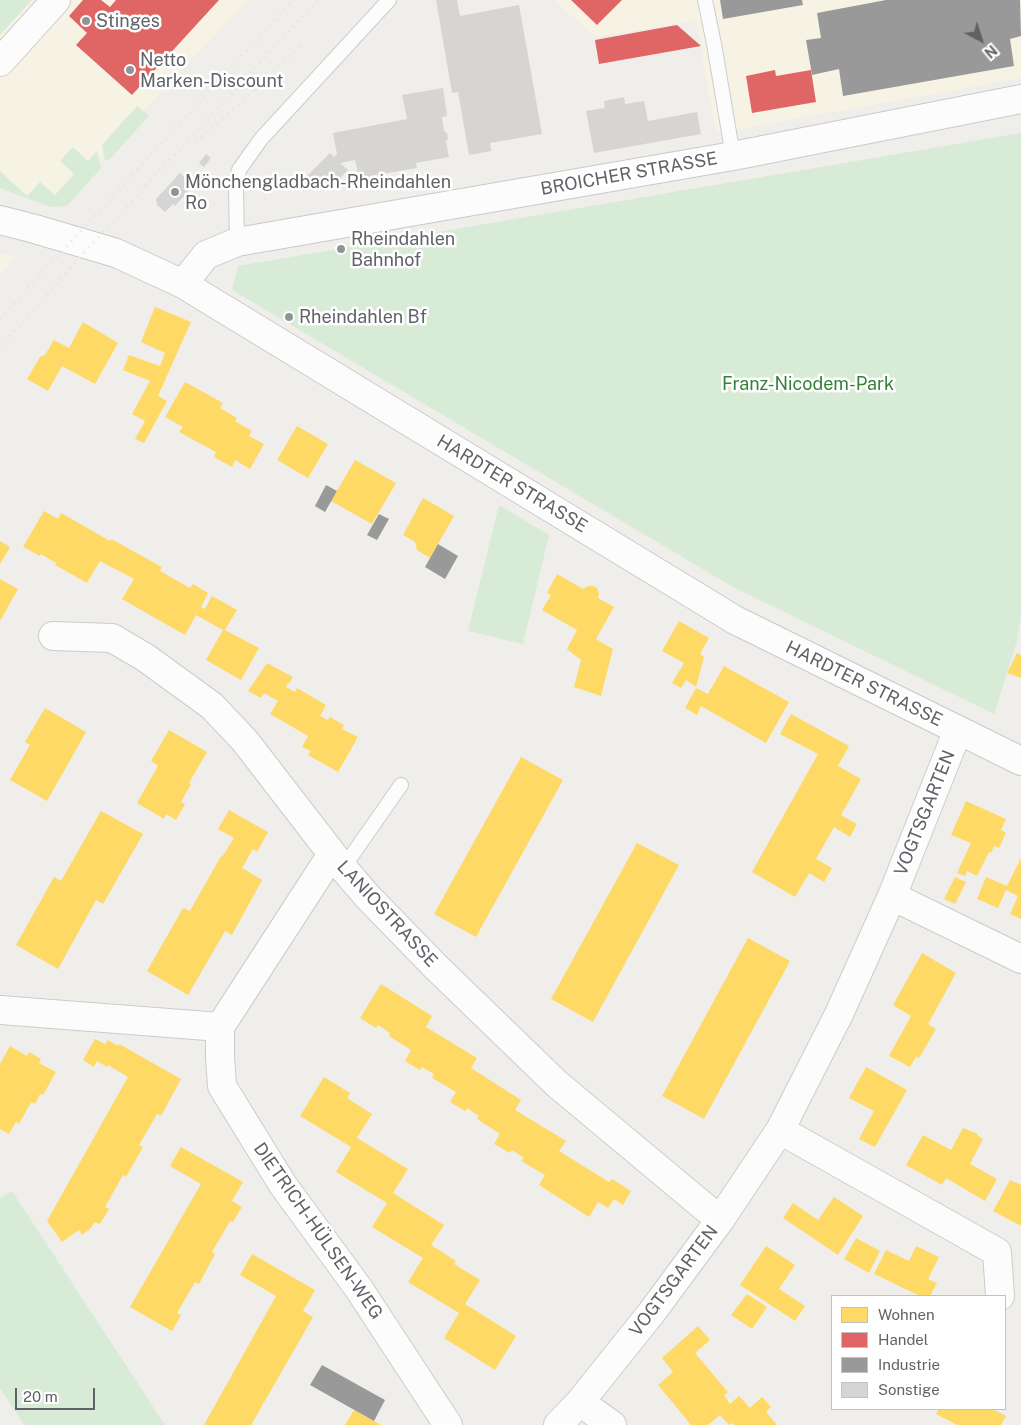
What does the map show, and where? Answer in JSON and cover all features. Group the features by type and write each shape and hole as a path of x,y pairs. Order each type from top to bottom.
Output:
{"street":[{"path":"0,62 56,0"},
{"name":"BROICHER STRASSE","path":"183,284 206,254 237,242 733,156 1021,99"},
{"name":"HARDTER STRASSE","path":"0,220 35,228 116,253 183,284 734,620 1021,761"},
{"name":"LANIOSTRASSE","path":"53,636 112,638 146,658 212,706 246,740 367,896 436,967 557,1084 720,1220"},
{"name":"VOGTSGARTEN","path":"558,1425 580,1402 652,1312 720,1220 780,1130 839,1014 892,896 958,730"},
{"path":"0,1010 220,1027 338,861"},
{"name":"VOGTSGARTEN","path":"892,896 1021,959"},
{"name":"DIETRICH-HÜLSEN-WEG","path":"220,1027 222,1086 283,1185 359,1289 448,1425"},
{"path":"780,1130 997,1252 1000,1295"},
{"path":"580,1402 612,1425"}],"lane":[{"path":"237,242 236,188 239,170 274,124 389,0"},
{"path":"705,0 733,156"},
{"path":"338,861 401,785"}],"shaded area":[{"path":"32,0 247,0 53,208 0,188 0,35"},
{"path":"554,0 1021,0 1021,78 716,133 696,20 596,37"},
{"path":"0,254 16,257 0,276"}],"green space":[{"path":"0,0 32,0 0,35"},
{"path":"137,106 149,116 109,160 105,160 102,145"},
{"name":"Franz-Nicodem-Park","path":"1021,133 1021,617 1017,641 994,714 733,587 232,290 238,266"},
{"path":"73,147 88,161 97,151 101,168 67,206 50,207 0,188 0,171 27,196 40,182 55,195 74,174 60,161"},
{"path":"499,505 549,535 523,644 468,631"},
{"path":"12,1191 165,1425 24,1425 0,1388 0,1198"}],"building: Wohnen":[{"path":"155,307 191,322 158,396 167,401 144,443 135,439 145,421 132,414 150,381 123,370 129,355 160,366 165,353 141,342"},
{"path":"83,322 118,343 95,384 62,366 48,391 27,379 40,357 45,355 54,340 69,348"},
{"path":"185,382 223,403 220,408 237,418 235,421 252,431 249,436 264,444 250,469 235,460 232,467 214,457 216,452 179,432 183,427 165,417"},
{"path":"297,426 328,444 308,478 277,460"},
{"path":"355,460 396,483 372,524 331,501"},
{"path":"423,498 454,516 430,558 417,550 415,542 403,535"},
{"path":"44,511 58,519 61,513 110,541 111,539 162,567 160,571 190,588 193,584 208,593 201,607 205,609 212,596 237,610 225,630 259,648 241,680 206,660 223,630 196,615 185,635 122,599 134,579 100,561 87,583 55,565 56,563 41,554 40,556 23,547"},
{"path":"0,541 10,547 0,564"},
{"path":"557,574 583,589 588,586 597,588 598,598 614,607 596,639 613,649 601,696 574,687 581,660 567,649 577,630 542,610 551,595 547,593"},
{"path":"0,579 18,589 0,621"},
{"path":"679,621 709,638 700,654 704,657 696,687 686,680 681,688 672,683 684,663 662,651"},
{"path":"1017,653 1021,655 1021,678 1007,673"},
{"path":"267,663 293,677 286,687 295,692 297,688 326,705 320,716 328,720 330,717 344,725 342,729 358,737 338,772 308,755 311,751 302,747 308,736 270,714 278,701 264,693 261,698 248,691"},
{"path":"724,666 789,702 766,743 701,706 697,715 685,708 696,688 708,694"},
{"path":"45,708 86,732 47,801 10,780 30,745 25,742"},
{"path":"791,714 849,746 838,766 861,779 841,815 857,824 850,837 834,827 816,859 832,868 824,882 809,873 795,897 752,872 818,754 780,734"},
{"path":"169,730 207,752 189,783 191,784 181,802 185,804 176,820 166,814 164,819 137,803 158,766 151,761"},
{"path":"521,757 563,780 476,937 434,914"},
{"path":"966,801 1006,819 1001,830 1006,833 999,848 994,846 991,853 989,852 977,876 967,871 965,876 957,873 971,843 951,835"},
{"path":"229,810 268,832 257,852 253,849 242,868 262,880 232,935 225,931 188,995 147,971 183,908 190,911 221,856 234,838 218,829"},
{"path":"101,811 143,834 103,904 96,900 58,969 16,945 54,877 61,881"},
{"path":"637,843 679,865 593,1022 551,999"},
{"path":"1021,858 1021,919 1010,914 1018,896 1006,890 998,908 977,899 986,877 1007,886"},
{"path":"955,877 966,882 955,904 944,899"},
{"path":"748,938 790,961 704,1119 662,1096"},
{"path":"922,953 956,973 928,1024 936,1029 919,1058 916,1057 910,1067 889,1056 911,1016 893,1005"},
{"path":"381,984 432,1016 426,1027 477,1058 471,1068 521,1100 515,1110 566,1141 559,1151 609,1182 612,1179 631,1191 623,1205 614,1199 608,1208 598,1202 589,1217 539,1185 545,1175 521,1161 524,1158 512,1150 510,1153 494,1144 500,1134 477,1119 479,1116 467,1108 465,1111 450,1102 456,1092 432,1078 434,1074 422,1067 420,1070 405,1061 411,1050 389,1036 390,1033 378,1025 376,1028 360,1018"},
{"path":"95,1039 105,1044 108,1040 118,1046 119,1044 181,1079 161,1116 157,1114 139,1145 143,1147 126,1177 123,1175 105,1207 109,1209 100,1224 95,1222 82,1235 79,1230 62,1242 47,1221 128,1077 108,1065 107,1067 97,1061 94,1067 83,1060"},
{"path":"10,1046 27,1056 29,1052 41,1059 39,1063 56,1072 43,1095 40,1094 35,1104 31,1102 19,1124 16,1122 9,1134 0,1129 0,1064"},
{"path":"866,1067 907,1090 875,1147 859,1139 874,1111 849,1098"},
{"path":"324,1077 350,1093 347,1098 372,1114 357,1138 408,1169 393,1193 444,1225 431,1245 456,1261 454,1264 480,1280 465,1304 516,1336 495,1370 444,1338 459,1313 408,1282 423,1258 372,1227 387,1203 336,1172 351,1147 300,1116"},
{"path":"963,1128 978,1134 983,1139 970,1164 997,1179 985,1201 946,1178 942,1185 906,1165 923,1135 951,1150"},
{"path":"181,1147 243,1182 232,1201 242,1207 233,1222 230,1221 212,1252 215,1254 199,1284 195,1282 177,1313 181,1315 172,1331 130,1307 201,1184 170,1166"},
{"path":"1010,1180 1021,1185 1021,1226 993,1211"},
{"path":"834,1197 863,1216 838,1255 783,1218 793,1203 818,1220"},
{"path":"856,1238 880,1251 869,1273 844,1259"},
{"path":"766,1246 795,1265 779,1289 805,1306 795,1321 740,1285"},
{"path":"916,1246 939,1257 928,1279 937,1283 931,1295 918,1295 874,1274 886,1250 909,1261"},
{"path":"252,1254 315,1290 303,1311 313,1317 251,1425 204,1425 276,1296 240,1275"},
{"path":"747,1294 767,1307 752,1329 731,1315"},
{"path":"698,1326 710,1340 695,1353 728,1392 724,1395 730,1404 739,1396 750,1408 762,1397 771,1407 766,1412 777,1425 734,1425 732,1423 729,1425 720,1415 708,1425 691,1425 658,1385 673,1372 662,1358"},
{"path":"354,1410 374,1421 381,1425 345,1425"},
{"path":"938,1410 994,1410 1006,1416 1001,1425 957,1425 936,1414"}],"building: Handel":[{"name":"Netto Marken-Discount","path":"83,0 101,0 110,7 116,0 219,0 132,95 76,45 87,33 69,16"},
{"path":"571,0 622,0 597,25"},
{"path":"677,25 701,46 599,64 595,40"},
{"path":"775,70 776,76 811,70 816,102 752,113 746,76"}],"building: Industrie":[{"path":"720,0 802,0 803,5 723,19"},
{"path":"886,0 1020,0 1021,36 1010,39 1014,66 843,96 839,69 812,75 806,40 821,38 817,13"},
{"path":"326,485 337,491 325,512 315,506"},
{"path":"379,514 389,519 377,540 367,535"},
{"path":"438,544 458,556 445,579 425,567"},
{"path":"322,1365 385,1400 374,1421 310,1385"}],"building: Sonstige":[{"path":"436,0 457,0 460,16 519,5 542,134 490,143 491,151 469,155 458,92 452,93"},
{"path":"443,88 447,116 442,117 444,131 447,133 448,139 446,141 449,157 416,163 417,168 359,178 355,160 340,163 348,170 332,186 302,191 301,182 330,153 334,157 337,154 333,133 407,119 402,95"},
{"path":"624,97 625,104 644,101 648,121 697,112 701,134 594,153 586,111 605,108 604,101"},
{"path":"206,154 211,158 204,167 199,163"},
{"name":"Mönchengladbach-Rheindahlen Ro","path":"180,173 194,185 175,206 173,204 165,212 157,205 156,199"}],"railway":[{"path":"0,319 293,0"},
{"path":"0,347 91,245 318,0"},
{"path":"196,142 233,110 302,44"}],"place":[{"name":"Stinges","path":"86,21"},
{"name":"Netto Marken-Discount","path":"130,70"},
{"name":"Mönchengladbach-Rheindahlen Ro","path":"175,192"},
{"name":"Rheindahlen Bahnhof","path":"341,249"},
{"name":"Rheindahlen Bf","path":"289,317"}]}
